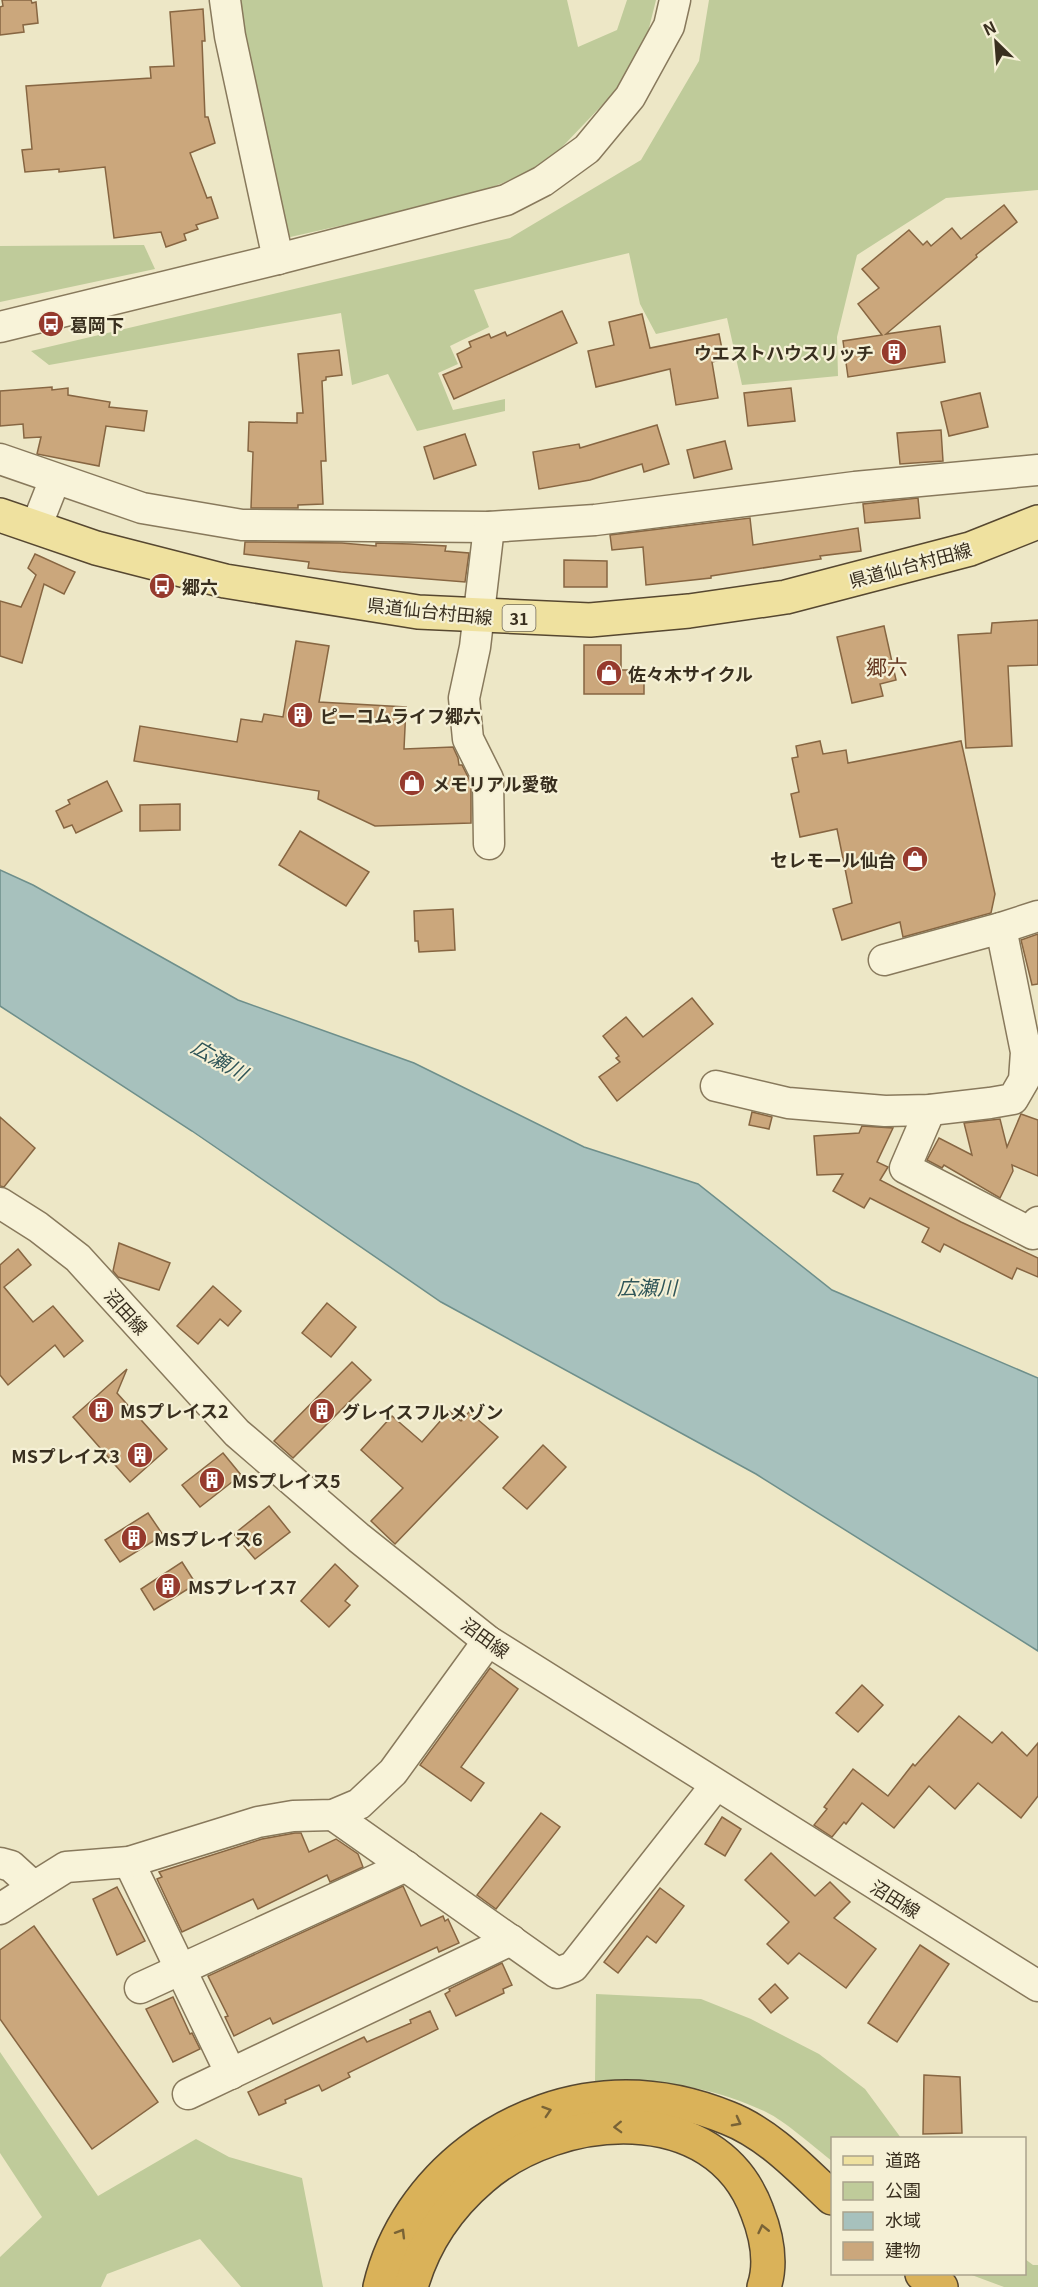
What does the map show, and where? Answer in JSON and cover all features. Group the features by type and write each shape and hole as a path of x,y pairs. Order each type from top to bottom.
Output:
{"highway":[{"path":"380,2287 397,2239 440,2176 472,2148 508,2126 548,2110 587,2101 625,2097 661,2100 696,2107 730,2118 766,2139 831,2197"},
{"path":"411,2287 416,2269 432,2235 455,2203 483,2176 514,2156 547,2140 581,2130 621,2126 656,2129 687,2138 717,2153 738,2174 752,2197 763,2226 767,2254 764,2287"},
{"path":"923,2275 941,2287"}],"main road":[{"name":"県道仙台村田線","path":"0,515 96,548 225,580 418,612 590,620 689,611 786,597 970,549 1038,522"}],"street":[{"path":"225,0 230,36 278,260"},
{"path":"0,327 278,260 506,200 543,181 587,149 630,97 669,26 675,0"},
{"path":"0,459 142,508 242,525 489,527 595,520 855,487 1038,470"},
{"path":"36,527 56,479"},
{"path":"489,527 476,647 464,698 468,739 488,779 489,844"},
{"path":"884,960 1038,916"},
{"path":"716,1086 788,1103 885,1111 930,1110 1013,1099 1024,1080 1026,1052 1001,928"},
{"path":"930,1110 906,1168 1033,1234 1038,1222"},
{"name":"沼田線","path":"0,1203 38,1227 78,1258 237,1433 359,1538 488,1641 1038,1986"},
{"path":"0,1909 66,1867 129,1862 258,1822 294,1816 333,1815 359,1804 393,1772 488,1641"},
{"path":"333,1815 557,1973 573,1967 716,1785"},
{"path":"129,1862 231,2074"},
{"path":"0,1863 11,1866 34,1887"},
{"path":"140,1989 406,1866"},
{"path":"188,2094 511,1940"}],"green space":[{"path":"236,0 567,0 578,47 617,30 627,0 656,0 648,32 628,78 543,167 467,197 286,238"},
{"path":"709,0 1038,0 1038,190 946,198 857,255 837,337 838,376 742,385 727,318 656,334 640,304 629,253 474,290 489,327 450,346 458,364 438,373 453,410 505,399 505,411 417,431 388,374 352,385 341,313 49,365 31,351 510,238 641,160 699,61"},
{"path":"144,245 155,269 0,302 0,246"},
{"path":"596,1994 701,1999 751,2019 819,2054 865,2089 900,2137 831,2137 831,2160 774,2116 725,2096 660,2083 595,2082"},
{"path":"0,2052 98,2196 196,2139 229,2157 302,2178 323,2287 241,2287 200,2239 107,2274 101,2287 0,2287 0,2257 42,2217 0,2153"},
{"path":"1026,2260 1033,2265 1038,2265 1038,2287 1004,2287 972,2275 1026,2275"}],"water":[{"name":"広瀬川","path":"0,870 33,885 238,1000 414,1063 584,1147 698,1184 832,1290 1038,1378 1038,1651 756,1474 441,1302 192,1131 0,1006"}],"building":[{"path":"2,0 36,2 38,23 23,25 24,32 0,35"},
{"path":"203,9 205,117 208,117 215,143 190,153 207,198 211,197 218,218 196,225 198,229 184,234 186,240 166,247 161,232 114,238 105,167 59,172 59,169 25,172 22,150 32,149 26,86 151,78 150,67 174,66 170,12"},
{"path":"1004,205 1017,222 886,334 940,326 945,362 848,377 843,341 882,335 858,304 879,288 862,269 909,230 923,245 927,241 931,246 952,228 961,239"},
{"path":"562,311 577,343 454,399 443,375 462,367 457,354 471,347 469,342 489,334 491,338 505,332 507,336"},
{"path":"642,314 650,348 719,334 724,359 712,362 718,398 676,405 670,369 596,387 588,351 614,345 609,322"},
{"path":"339,350 342,375 326,377 326,380 322,381 326,461 321,461 323,504 298,505 298,508 251,508 253,452 248,451 249,422 297,423 297,413 303,413 298,354"},
{"path":"52,387 52,390 68,388 68,395 110,402 109,407 147,411 144,431 106,426 99,466 37,454 41,437 24,438 23,424 0,426 0,391"},
{"path":"791,388 795,421 748,426 744,393"},
{"path":"980,393 988,427 949,436 941,402"},
{"path":"657,425 669,464 644,472 642,464 590,480 539,489 533,452 579,444 580,448"},
{"path":"941,430 943,461 900,464 897,433"},
{"path":"465,434 476,465 434,479 424,447"},
{"path":"725,441 732,469 694,478 687,450"},
{"path":"918,498 920,518 865,523 863,504"},
{"path":"750,518 753,545 858,528 861,551 820,556 821,559 711,576 711,578 646,585 643,547 612,550 610,535"},
{"path":"245,542 342,543 376,546 376,543 410,544 446,546 445,551 469,553 465,582 308,568 309,562 244,554"},
{"path":"35,554 75,572 64,594 44,584 22,663 0,656 0,601 21,607 36,575 28,568"},
{"path":"564,560 607,561 607,587 564,587"},
{"path":"1038,620 1038,665 1008,666 1012,746 966,748 958,635 991,633 992,623"},
{"path":"884,626 896,680 880,684 883,696 852,703 837,637"},
{"path":"296,641 329,646 319,702 406,707 404,749 453,747 459,765 462,765 471,783 471,823 375,826 318,799 319,791 134,761 140,726 237,742 241,719 262,722 264,714 283,717"},
{"path":"584,645 621,645 621,670 644,670 644,694 584,694"},
{"name":"セレモール仙台","path":"820,741 823,754 846,750 848,763 961,741 995,894 991,913 903,937 900,922 842,940 833,909 852,903 837,829 800,837 791,794 799,792 792,758 798,757 796,746"},
{"path":"107,781 122,811 76,833 72,825 64,828 56,811 70,804 68,800"},
{"path":"180,804 180,830 140,831 140,805"},
{"path":"300,831 369,872 346,906 279,865"},
{"path":"453,909 455,950 419,952 418,941 415,941 414,911"},
{"path":"1038,934 1038,984 1032,985 1021,940"},
{"path":"692,998 713,1024 617,1101 599,1077 620,1062 616,1058 619,1056 603,1036 626,1017 643,1037"},
{"path":"752,1112 772,1117 769,1129 749,1125"},
{"path":"1021,1114 1038,1120 1038,1176 1012,1165 1013,1171 1000,1198 944,1165 942,1168 927,1160 939,1138 972,1155 964,1123 1000,1119 1007,1147"},
{"path":"0,1117 35,1148 4,1187 0,1186"},
{"path":"862,1126 893,1128 877,1162 888,1167 880,1180 961,1222 1038,1258 1038,1277 1017,1268 1012,1279 944,1244 940,1252 922,1242 929,1228 870,1198 864,1208 833,1191 843,1174 817,1175 814,1136 859,1133"},
{"path":"119,1243 170,1263 159,1290 118,1277 113,1271"},
{"path":"18,1249 31,1265 4,1287 33,1322 53,1306 83,1341 64,1357 55,1345 8,1385 0,1375 0,1265"},
{"path":"213,1286 241,1311 228,1326 220,1319 198,1344 177,1326"},
{"path":"327,1303 356,1327 331,1357 302,1333"},
{"name":"グレイスフルメゾン","path":"352,1362 371,1380 293,1458 274,1441"},
{"path":"127,1369 117,1393 167,1449 130,1482 73,1417"},
{"path":"449,1411 461,1421 469,1412 498,1437 395,1544 371,1521 403,1488 361,1450 392,1416 422,1442"},
{"path":"543,1445 566,1467 527,1509 503,1488"},
{"name":"MSプレイス5","path":"223,1453 241,1475 200,1507 182,1485"},
{"path":"269,1506 290,1532 255,1559 234,1534"},
{"name":"MSプレイス6","path":"148,1513 163,1535 120,1562 105,1540"},
{"name":"MSプレイス7","path":"182,1562 196,1584 154,1610 141,1589"},
{"path":"335,1564 358,1586 345,1601 350,1605 329,1627 301,1601"},
{"path":"490,1668 518,1689 461,1767 484,1783 471,1801 420,1765"},
{"path":"862,1685 883,1705 858,1732 836,1713"},
{"path":"959,1716 992,1743 1002,1732 1027,1756 1038,1743 1038,1796 1021,1818 978,1783 955,1809 929,1786 894,1828 862,1803 846,1824 844,1822 832,1837 814,1825 827,1809 824,1807 853,1769 888,1796 913,1764 915,1766"},
{"path":"541,1813 560,1827 496,1909 477,1895"},
{"path":"722,1817 741,1829 725,1856 705,1844"},
{"path":"301,1833 309,1852 336,1839 358,1854 363,1867 330,1882 327,1875 258,1909 253,1899 182,1932 157,1879 162,1877 159,1872 262,1839"},
{"path":"771,1853 815,1896 830,1882 850,1902 834,1918 876,1949 846,1988 799,1953 788,1964 767,1944 789,1922 745,1880"},
{"path":"403,1886 421,1926 443,1916 445,1921 448,1919 459,1943 439,1952 437,1947 273,2024 270,2018 234,2036 225,2017 228,2016 208,1976"},
{"path":"117,1887 145,1941 117,1955 93,1899"},
{"path":"660,1888 684,1906 656,1943 647,1936 618,1973 604,1962"},
{"path":"34,1926 158,2102 92,2149 0,2019 0,1950"},
{"path":"920,1945 949,1964 897,2042 868,2023"},
{"path":"502,1963 512,1985 503,1989 504,1993 456,2016 445,1994 450,1991 449,1989"},
{"path":"775,1984 788,1998 771,2013 759,1999"},
{"path":"173,1997 190,2034 192,2033 200,2049 173,2062 146,2009"},
{"path":"430,2011 438,2029 348,2073 350,2077 322,2091 319,2085 259,2115 248,2092 364,2037 367,2042 411,2023 410,2020"},
{"path":"924,2075 960,2077 962,2133 923,2134"}],"place":[{"name":"葛岡下","path":"51,324"},
{"name":"ウエストハウスリッチ","path":"894,352"},
{"name":"郷六","path":"162,586"},
{"name":"佐々木サイクル","path":"609,673"},
{"name":"ピーコムライフ郷六","path":"300,715"},
{"name":"メモリアル愛敬","path":"412,783"},
{"name":"セレモール仙台","path":"915,859"},
{"name":"MSプレイス2","path":"101,1410"},
{"name":"グレイスフルメゾン","path":"322,1411"},
{"name":"MSプレイス3","path":"140,1455"},
{"name":"MSプレイス5","path":"212,1480"},
{"name":"MSプレイス6","path":"134,1538"},
{"name":"MSプレイス7","path":"168,1586"}],"district":[{"name":"郷六","path":"887,666"}]}
